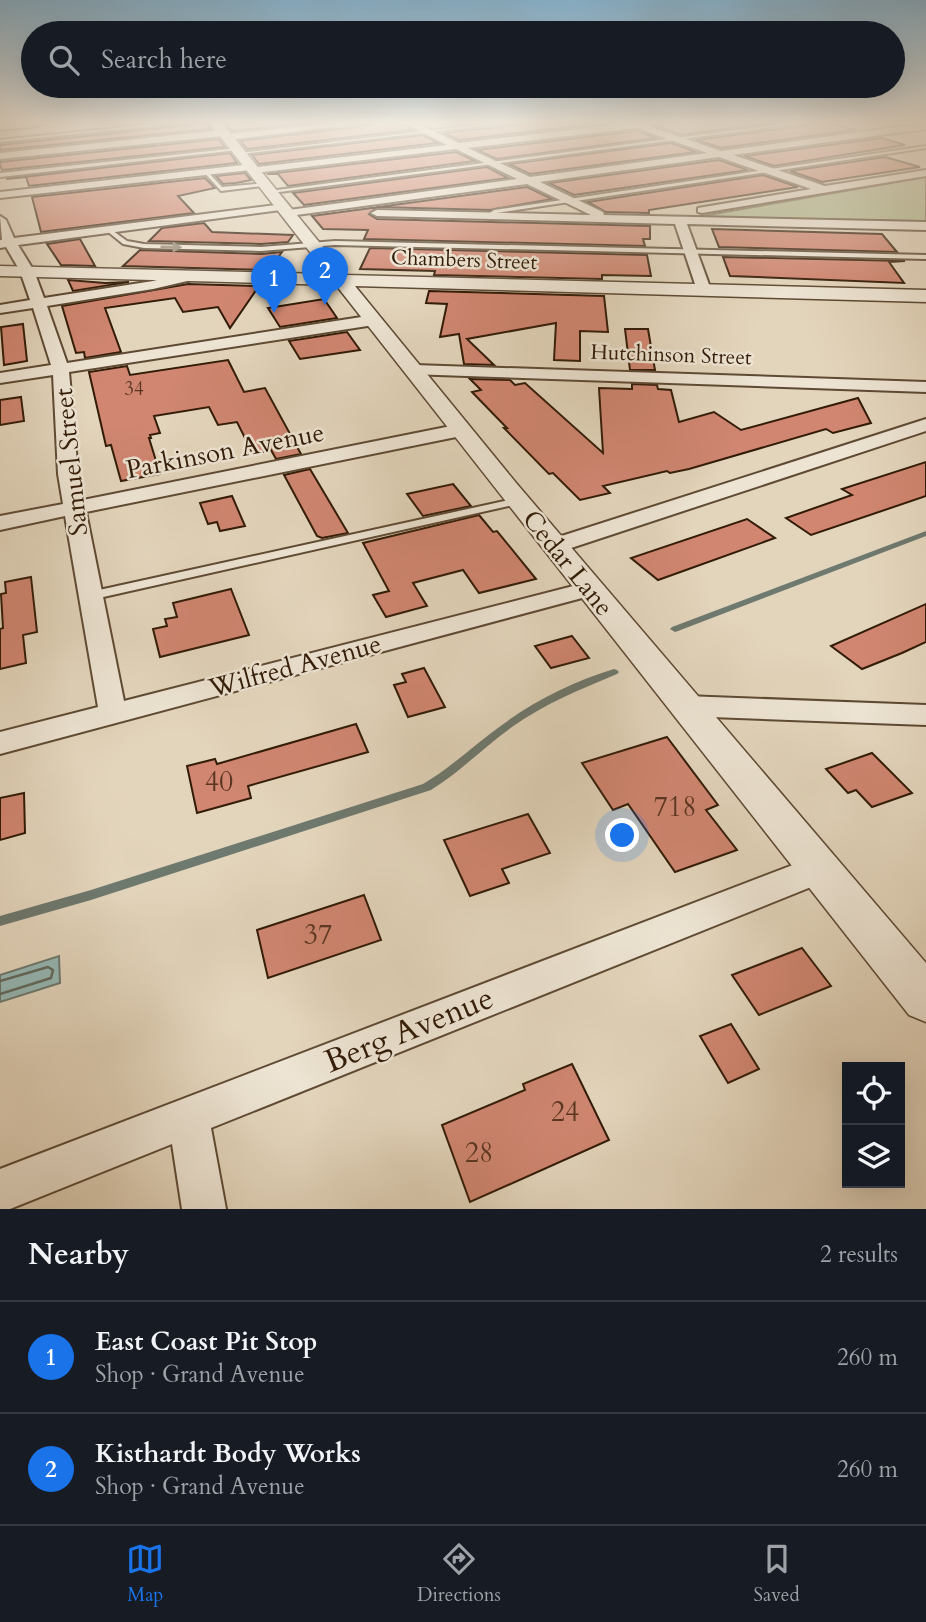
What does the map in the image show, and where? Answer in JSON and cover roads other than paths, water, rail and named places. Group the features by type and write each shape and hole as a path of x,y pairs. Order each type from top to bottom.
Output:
{"street":[{"path":"0,195 141,178"},
{"name":"Cedar Lane","path":"261,178 554,546 926,999"},
{"path":"526,178 608,218"},
{"path":"319,211 541,178"},
{"path":"792,178 824,190"},
{"path":"649,219 893,178"},
{"path":"5,244 287,210 926,226"},
{"name":"Samuel Street","path":"0,220 11,272 40,303 61,369 61,398 73,508 113,714"},
{"path":"680,220 704,290"},
{"name":"Chambers Street","path":"11,272 926,296"},
{"path":"0,309 153,285 191,276"},
{"path":"0,378 373,320"},
{"name":"Hutchinson Street","path":"415,370 926,387"},
{"path":"554,546 926,425"},
{"name":"Parkinson Avenue","path":"0,523 461,429"},
{"name":"Wilfred Avenue","path":"0,743 589,589"},
{"path":"685,706 925,715"},
{"name":"Berg Avenue","path":"0,1191 819,869"},
{"path":"188,1117 204,1209"}],"lane":[{"path":"212,178 226,190 351,178"},
{"path":"488,216 494,212 720,178"},
{"path":"109,230 125,243 144,246 261,249 314,243 926,257"},
{"path":"90,596 518,501"}],"water":[{"path":"59,956 60,983 0,1002 0,975"}],"waterway":[{"path":"675,629 926,533"},
{"path":"0,921 91,895 427,787 533,709 614,672"}],"place":[{"name":"Kisthardt Body Works","path":"325,305"},
{"name":"East Coast Pit Stop","path":"274,313"}]}
